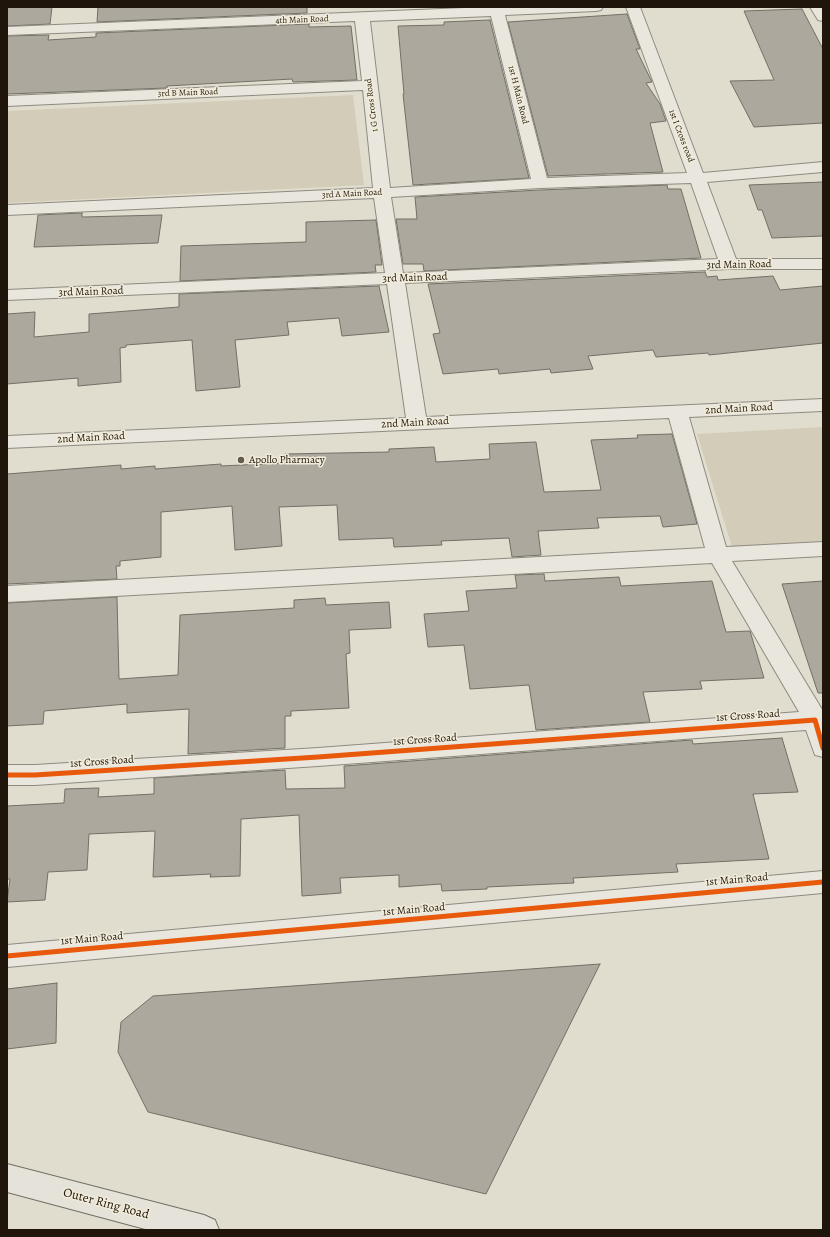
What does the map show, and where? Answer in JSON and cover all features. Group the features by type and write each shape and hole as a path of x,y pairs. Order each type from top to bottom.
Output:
{"highway":[{"name":"Outer Ring Road","path":"7,1178 204,1230"}],"street":[{"name":"4th Main Road","path":"7,31 362,18 496,8 596,7"},
{"name":"1st I Cross road","path":"633,7 730,264"},
{"path":"817,7 823,17"},
{"name":"1st H Main Road","path":"496,8 540,183"},
{"name":"1 G Cross Road","path":"362,18 382,193 417,423"},
{"name":"3rd B Main Road","path":"7,101 370,85"},
{"name":"3rd A Main Road","path":"7,210 382,193 540,183 697,178 823,167"},
{"name":"3rd Main Road","path":"7,296 730,264 823,264"},
{"name":"2nd Main Road","path":"7,442 823,405"},
{"path":"677,412 718,555 819,720 823,748"},
{"path":"7,594 823,549"},
{"name":"1st Cross Road","path":"7,775 35,775 318,757 819,720"},
{"name":"1st Main Road","path":"7,956 823,882"}],"shaded area":[{"path":"353,95 364,185 7,203 7,111"},
{"path":"823,427 823,541 732,547 697,434"}],"building":[{"path":"7,7 52,7 50,24 7,26"},
{"path":"98,7 307,7 307,13 97,22"},
{"path":"802,9 823,49 823,123 754,127 730,81 774,80 744,11"},
{"path":"627,14 640,49 636,49 652,82 646,83 660,104 666,121 650,123 663,172 548,176 508,22"},
{"path":"490,20 529,178 413,185 403,94 398,26 444,25 444,22"},
{"path":"309,24 309,27 351,26 357,80 293,82 292,79 167,86 167,88 7,94 7,36 49,35 48,40 96,37 96,33"},
{"path":"823,182 823,236 772,238 762,210 758,210 749,185"},
{"path":"667,185 668,189 681,189 701,258 424,271 423,264 403,264 396,219 417,219 415,197"},
{"path":"82,213 82,217 162,215 158,243 34,247 38,215"},
{"path":"376,220 382,265 375,265 376,272 180,281 181,246 306,242 306,222"},
{"path":"705,272 707,277 717,276 718,280 773,276 780,290 823,286 823,343 709,355 708,353 656,357 653,350 588,356 593,369 551,373 550,369 499,374 498,369 443,374 433,334 440,333 428,284"},
{"path":"379,286 389,332 342,336 339,318 287,322 289,335 235,340 240,387 196,391 192,340 126,345 126,347 120,348 121,382 78,386 78,378 7,384 7,314 35,312 34,337 89,332 89,314 179,307 179,294"},
{"path":"672,434 697,524 663,527 660,516 597,518 599,528 538,531 541,555 512,557 509,538 441,541 442,545 394,547 393,538 339,540 337,505 279,507 282,546 235,550 232,506 161,512 161,557 120,561 120,566 116,566 117,579 7,584 7,474 121,465 121,469 155,466 155,469 221,464 221,466 285,463 285,454 389,452 389,449 434,447 436,462 490,459 489,444 536,442 544,492 601,490 591,440 638,438 637,435"},
{"path":"544,574 545,581 619,577 621,586 712,581 726,632 750,631 764,678 700,681 702,689 643,692 650,722 536,730 529,685 470,689 464,645 428,647 424,614 469,611 466,591 517,588 515,575"},
{"path":"823,581 823,693 818,693 782,584"},
{"path":"117,597 119,679 178,675 180,615 294,608 294,600 325,598 326,605 389,602 391,628 349,630 350,653 346,654 349,708 291,711 291,716 285,716 285,748 188,754 189,709 127,713 127,704 44,711 43,724 7,726 7,603"},
{"path":"782,738 798,792 753,794 769,859 676,864 678,872 573,878 574,883 487,887 487,889 442,891 441,884 399,887 399,875 340,878 341,893 302,896 299,815 241,819 240,876 210,877 211,874 153,877 155,831 89,834 87,870 48,872 45,900 7,902 10,879 7,879 7,806 64,803 65,789 99,788 98,797 154,794 154,778 285,770 286,789 345,788 344,766 692,740 693,744"},
{"path":"600,964 486,1194 148,1112 118,1052 121,1022 153,996"},
{"path":"57,983 56,1043 7,1049 7,989"}],"cycle path":[{"path":"7,775 35,775 318,757 815,720 823,748"},
{"path":"7,956 823,882"}],"place":[{"name":"Apollo Pharmacy","path":"241,460"}]}
